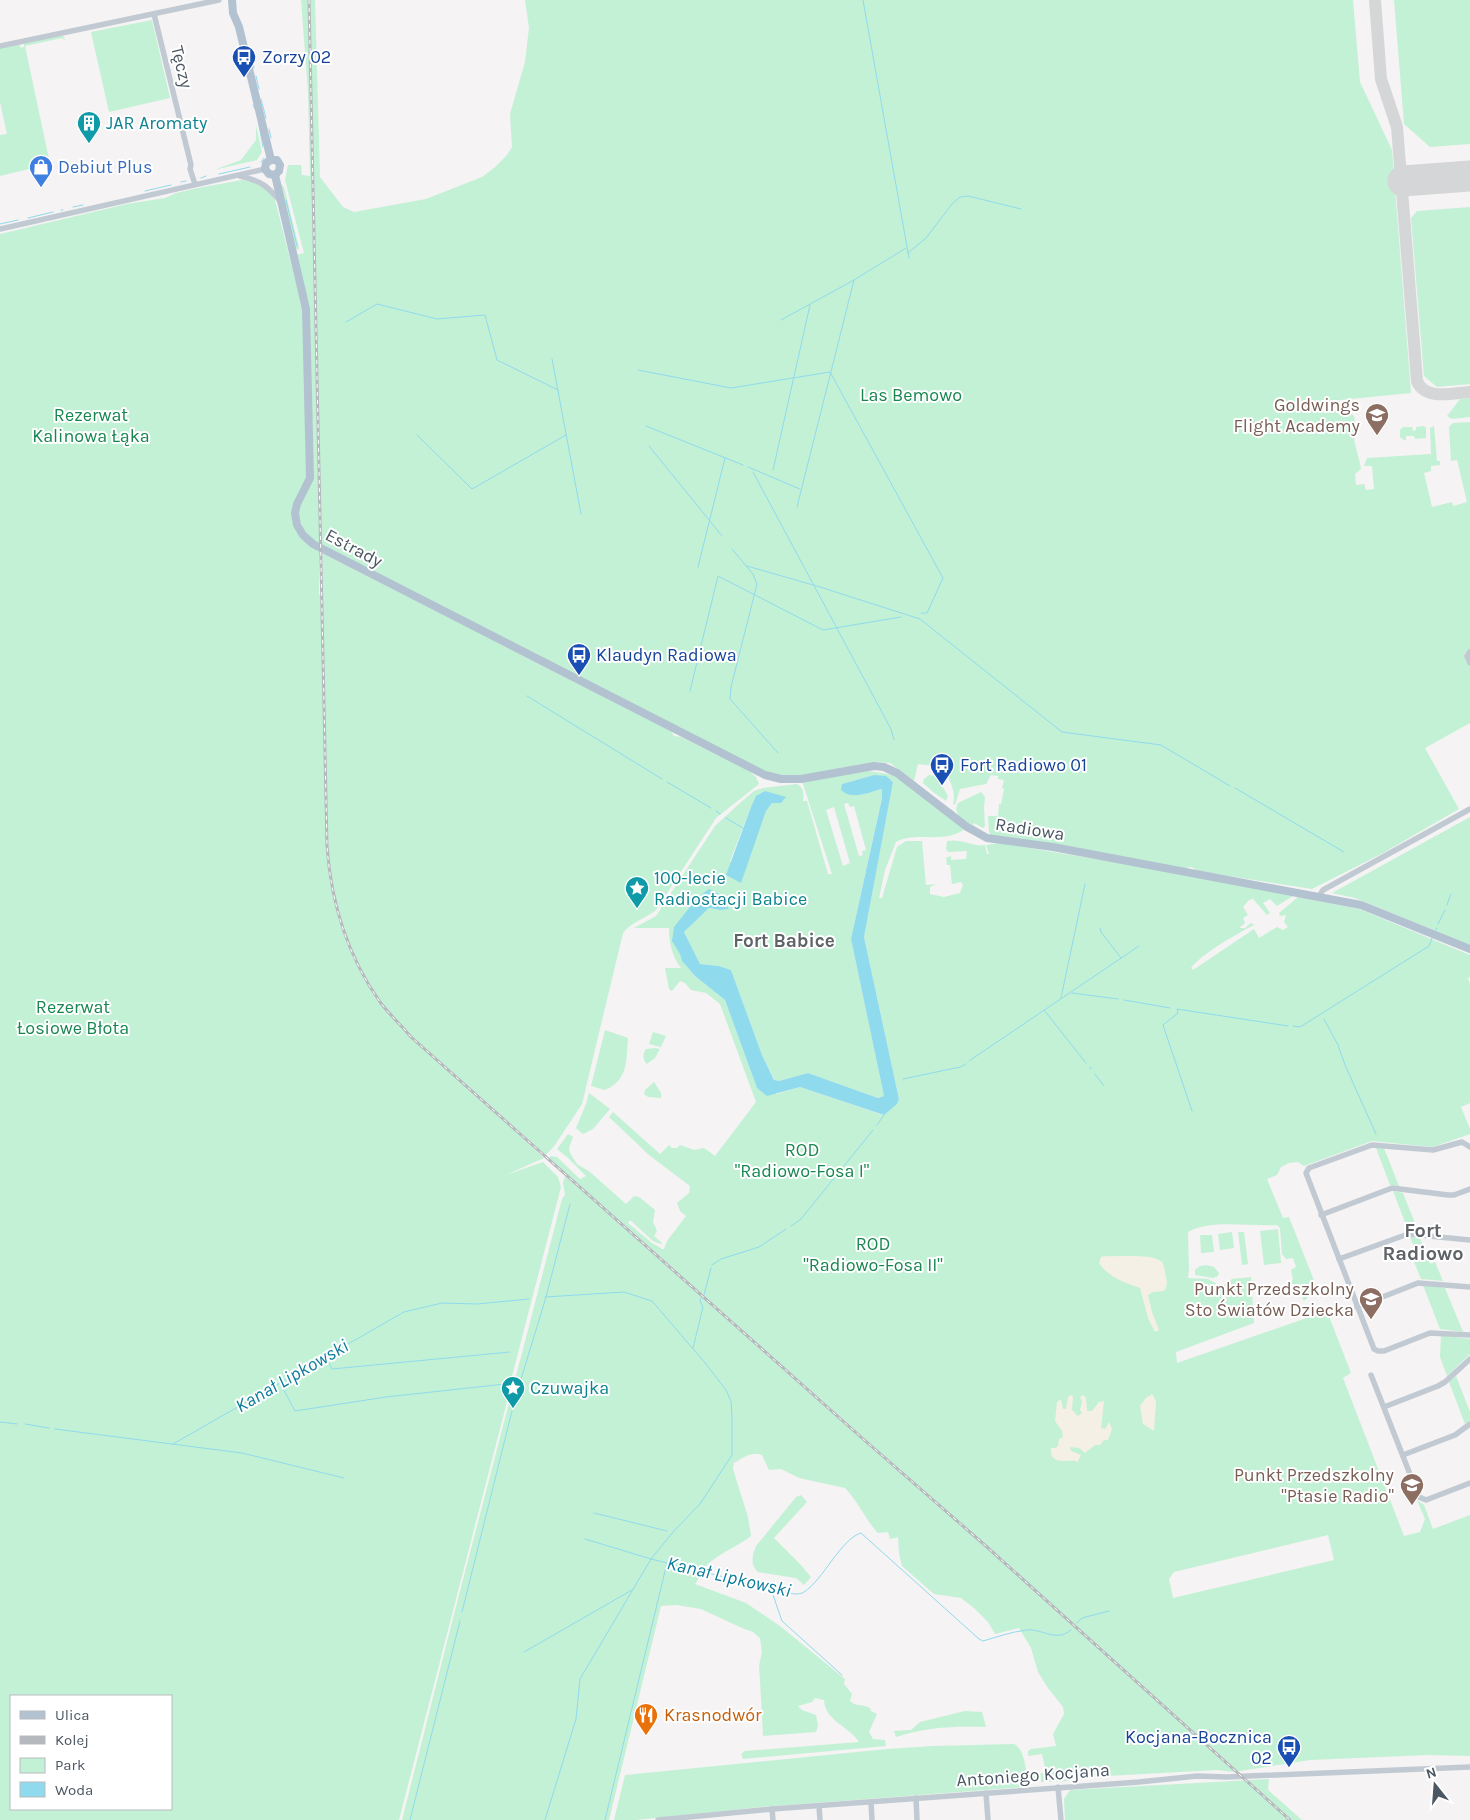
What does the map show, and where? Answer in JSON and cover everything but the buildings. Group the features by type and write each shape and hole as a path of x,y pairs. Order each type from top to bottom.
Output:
{"main road":[{"path":"232,0 233,12 239,27 270,160"},
{"path":"270,160 277,160 280,165 280,171 274,175 269,174 265,169 266,163 270,160"},
{"name":"Estrady","path":"274,175 306,309 310,478 297,504 295,514 297,525 303,535 320,548 614,700"},
{"name":"Radiowa","path":"614,700 771,778 801,779 874,766 887,768 897,773 966,827 986,838 1053,847 1361,905 1470,949"}],"street":[{"path":"0,46 219,0"},
{"name":"Tęczy","path":"154,14 195,184"},
{"path":"0,229 265,169"},
{"path":"238,175 265,184 281,202"},
{"path":"1319,896 1323,890 1470,810"},
{"path":"1470,1147 1462,1142 1433,1150 1379,1145 1367,1146 1309,1168 1306,1177 1374,1349 1384,1351 1430,1333 1470,1335"},
{"path":"1321,1215 1392,1188 1448,1195 1454,1195 1470,1189"},
{"path":"1339,1259 1408,1234 1470,1240"},
{"path":"1357,1307 1418,1283 1470,1287"},
{"path":"1384,1408 1445,1382 1470,1358"},
{"path":"1371,1375 1417,1493 1422,1499 1426,1500 1470,1483"},
{"path":"1403,1455 1455,1435 1470,1424"},
{"name":"Antoniego Kocjana","path":"658,1820 705,1817 772,1809 1207,1776 1226,1777 1470,1767"},
{"path":"1056,1787 1059,1820"},
{"path":"986,1793 988,1820"},
{"path":"916,1798 917,1820"},
{"path":"871,1802 872,1820"},
{"path":"819,1806 820,1820"},
{"path":"772,1809 773,1820"}],"green space":[{"name":"Las Bemowo","path":"301,0 315,0 320,177 343,207 354,212 426,199 482,177 507,155 512,147 510,114 525,62 529,28 525,0 1353,0 1360,82 1392,150 1411,393 1310,403 1310,405 1316,405 1316,407 1312,407 1313,411 1326,413 1335,410 1347,410 1354,416 1356,428 1353,434 1361,469 1355,474 1356,485 1364,484 1366,490 1374,489 1372,466 1364,466 1367,458 1431,454 1430,428 1434,426 1437,461 1440,461 1440,465 1431,466 1431,471 1424,473 1432,507 1452,502 1453,506 1467,502 1457,460 1451,461 1449,427 1453,423 1470,422 1470,651 1464,654 1470,667 1470,723 1425,748 1459,809 1383,853 1312,889 1196,871 1194,868 1189,867 1186,869 991,836 988,816 998,816 999,804 1001,804 1004,789 1002,788 1004,780 998,779 998,776 991,775 986,784 960,789 955,805 953,804 953,790 946,774 939,768 931,766 918,764 914,781 890,763 876,762 790,777 762,770 722,753 683,732 681,727 677,727 311,539 302,526 299,515 301,503 308,489 308,305 297,255 304,253 285,180 288,165 301,165 302,175 310,176 308,92"},
{"path":"1394,0 1470,0 1470,144 1430,147 1404,124"},
{"path":"152,20 170,98 109,112 91,32"},
{"path":"63,36 66,41 62,38 25,46 50,164 0,176 0,135 7,134 0,102 0,48 19,44 21,48 24,47 24,43"},
{"path":"256,126 262,152 257,160 214,170 241,160 256,140"},
{"path":"242,180 261,186 275,200 303,310 307,472 306,479 293,509 312,547 319,551 319,595 323,595 322,553 671,731 674,736 681,737 749,771 756,777 759,784 716,818 656,910 630,926 623,933 582,1104 555,1145 546,1155 519,1131 516,1132 544,1158 506,1175 543,1162 558,1177 561,1187 511,1380 507,1381 511,1386 399,1820 0,1820 0,234 127,204 165,198 176,193"},
{"path":"281,184 284,187 298,250 295,248"},
{"path":"1470,207 1470,384 1437,387 1424,376 1411,218 1417,211"},
{"path":"1470,398 1470,417 1452,419 1447,416 1460,399"},
{"path":"1424,426 1426,428 1426,438 1415,439 1414,436 1406,436 1406,440 1404,440 1400,437 1400,430 1403,427 1412,427 1413,431 1416,430 1416,427"},
{"path":"869,771 894,775 963,828 963,830 955,834 947,836 912,837 896,842 885,870 879,898 882,898 897,847 906,841 922,841 926,885 936,884 930,887 930,894 944,897 960,893 963,885 961,882 952,884 950,865 947,865 946,858 951,856 951,860 966,859 967,851 948,852 946,849 947,841 952,840 985,845 987,854 989,854 986,845 999,843 1173,872 1293,896 1277,906 1270,899 1263,903 1270,913 1267,915 1253,899 1249,900 1243,907 1248,915 1243,918 1245,923 1239,928 1245,928 1251,923 1254,925 1211,950 1196,962 1191,968 1193,970 1254,929 1259,938 1277,927 1283,930 1288,927 1284,922 1286,915 1280,916 1279,913 1298,897 1359,909 1470,955 1470,977 1468,978 1470,984 1470,1103 1461,1107 1470,1129 1470,1134 1433,1147 1372,1141 1304,1166 1298,1162 1289,1163 1281,1167 1277,1175 1267,1179 1283,1218 1289,1217 1319,1293 1309,1296 1304,1301 1295,1284 1289,1282 1293,1280 1291,1270 1296,1267 1293,1258 1286,1259 1282,1254 1280,1228 1277,1225 1232,1224 1197,1228 1188,1232 1188,1278 1208,1279 1217,1284 1224,1285 1232,1279 1251,1277 1254,1323 1176,1352 1177,1363 1327,1311 1351,1373 1343,1378 1404,1536 1420,1532 1425,1519 1417,1500 1424,1505 1433,1529 1470,1515 1470,1756 1428,1755 1310,1760 1233,1772 1217,1770 1088,1777 1087,1779 1073,1779 1070,1781 1041,1782 1041,1779 1034,1781 1032,1776 1046,1772 1042,1754 1028,1756 1028,1751 1056,1746 1053,1734 1064,1714 1063,1707 1038,1672 1031,1648 1019,1628 995,1634 988,1622 961,1598 934,1594 902,1566 898,1537 890,1539 888,1532 878,1533 845,1488 799,1478 781,1469 769,1470 762,1455 752,1454 735,1463 734,1461 733,1469 748,1517 751,1536 710,1562 695,1584 746,1603 780,1626 845,1679 844,1684 852,1694 850,1701 870,1708 871,1711 877,1714 869,1732 873,1739 885,1740 886,1746 743,1759 741,1754 745,1751 859,1742 855,1736 828,1713 824,1700 815,1698 812,1702 798,1706 802,1710 816,1715 818,1726 816,1732 763,1736 759,1666 762,1652 760,1638 753,1632 701,1609 676,1605 661,1606 609,1820 402,1820 562,1199 565,1195 563,1183 565,1176 573,1183 575,1182 549,1158 551,1156 557,1157 580,1179 586,1176 557,1149 568,1134 573,1137 569,1148 577,1164 590,1172 626,1204 634,1196 639,1197 655,1210 653,1222 657,1231 654,1236 661,1244 653,1241 630,1220 628,1223 652,1243 664,1249 667,1241 686,1216 680,1211 677,1203 689,1193 690,1186 649,1155 609,1117 613,1112 660,1154 669,1145 672,1148 677,1148 680,1145 694,1150 704,1148 715,1156 756,1102 720,1004 706,993 691,990 685,983 680,981 672,991 669,989 665,968 681,968 675,959 672,949 669,928 634,928 656,916 715,826 754,791 763,788 797,784 801,787 803,801 807,801 828,874 832,874 802,781","holes":["874,775 893,781 864,937 899,1099 897,1104 883,1115 800,1087 777,1094 757,1088 725,1000 695,976 682,961 674,927 719,894 720,910 709,908 684,932 700,964 719,966 731,970 762,1055 775,1081 808,1073 878,1098 884,1096 851,939 882,797 882,789 861,795 842,784","760,793 772,803 766,811 740,883 730,861 751,807","848,803 850,807 854,806 866,850 862,851 863,855 859,856 844,804","834,807 850,863 843,866 826,810","1328,1535 1334,1560 1173,1598 1169,1579 1174,1572"]},
{"path":"929,775 935,776 940,781 942,788 948,796 946,801 923,783 924,779"},
{"path":"981,792 985,797 985,826 983,828 974,823 973,825 981,830 980,832 951,811 951,809 958,815 956,809 958,803"},
{"path":"1470,817 1470,945 1355,898 1332,893"},
{"path":"605,1030 628,1038 625,1068 622,1075 613,1086 605,1090 591,1086"},
{"path":"653,1032 666,1036 661,1047 649,1044"},
{"path":"646,1049 660,1049 655,1058 647,1064 644,1057"},
{"path":"654,1082 661,1093 661,1098 648,1097 644,1094 645,1090"},
{"path":"589,1093 610,1109 593,1129 583,1134 576,1128"},
{"path":"1376,1148 1384,1148 1399,1186 1390,1185"},
{"path":"1393,1191 1403,1193 1418,1231 1408,1230"},
{"path":"1278,1229 1281,1263 1264,1265 1260,1231"},
{"path":"1232,1232 1234,1248 1220,1250 1218,1234"},
{"path":"1238,1232 1244,1232 1248,1264 1242,1265"},
{"path":"1200,1235 1212,1235 1214,1252 1201,1253"},
{"path":"1410,1237 1420,1238 1430,1264 1435,1262 1443,1281 1421,1279 1412,1257 1417,1255"},
{"path":"1200,1266 1214,1267 1219,1273 1218,1276 1213,1278 1195,1275 1195,1270"},
{"path":"1423,1285 1445,1288 1463,1332 1440,1329"},
{"path":"1441,1335 1470,1339 1470,1354 1447,1376 1440,1357"},
{"path":"1456,1376 1470,1412 1470,1420 1465,1424 1449,1382"},
{"path":"801,1495 807,1502 774,1538 811,1577 804,1585 796,1578 758,1572 755,1569 753,1560 756,1546 796,1497"},
{"path":"965,1711 982,1712 986,1727 941,1728 918,1731 896,1737 894,1731 911,1730 920,1722"},
{"path":"1014,1744 1021,1750 1024,1761 1028,1782 1028,1785 1025,1787 761,1807 636,1820 614,1820 625,1775 887,1749"},
{"path":"1269,1779 1268,1790 1302,1820 1065,1820 1064,1799 1070,1790"}],"sand":[{"path":"1143,1256 1162,1262 1167,1285 1164,1291 1153,1292 1148,1295 1159,1330 1155,1332 1148,1318 1140,1288 1117,1279 1107,1272 1099,1263 1101,1257"},
{"path":"1152,1394 1156,1401 1154,1431 1143,1424 1140,1406"},
{"path":"1083,1395 1086,1398 1087,1411 1092,1411 1099,1402 1104,1401 1101,1428 1105,1429 1109,1422 1112,1429 1108,1440 1104,1440 1100,1445 1095,1445 1085,1453 1079,1448 1070,1447 1071,1451 1081,1455 1077,1463 1076,1461 1055,1459 1051,1453 1051,1448 1058,1446 1059,1439 1063,1437 1062,1431 1055,1421 1057,1402 1061,1399 1063,1409 1066,1409 1068,1397 1073,1396 1072,1410 1078,1416 1082,1413 1080,1410 1082,1402 1080,1397"}],"water":[{"path":"874,775 886,776 893,782 864,937 899,1099 897,1104 884,1115 800,1087 767,1096 757,1088 725,1000 695,976 682,961 672,941 674,927 697,898 709,889 719,894 729,909 709,908 684,932 700,964 719,966 731,970 762,1055 774,1080 779,1081 808,1073 878,1098 884,1096 851,939 882,798 882,789 856,795 851,795 841,790 842,784"},
{"path":"765,791 786,797 781,803 772,803 766,811 741,883 726,875 756,796"}],"waterway":[{"path":"863,0 909,258"},
{"path":"253,63 254,68"},
{"path":"256,76 259,89"},
{"path":"261,99 266,118"},
{"path":"253,105 255,109"},
{"path":"259,125 263,147"},
{"path":"269,129 271,138"},
{"path":"261,162 264,158"},
{"path":"219,174 250,167"},
{"path":"201,178 206,176"},
{"path":"181,182 186,181"},
{"path":"145,191 171,185"},
{"path":"908,253 926,238 952,204 960,197 968,196 1021,209"},
{"path":"286,200 297,246"},
{"path":"73,207 83,205"},
{"path":"28,218 53,212"},
{"path":"0,224 18,220"},
{"path":"781,320 854,280 906,248"},
{"path":"797,507 854,280"},
{"path":"346,322 377,304 437,319 485,315 497,360 558,390"},
{"path":"773,470 810,305"},
{"path":"552,359 581,514"},
{"path":"638,370 731,388 830,372 943,578 927,613 921,613"},
{"path":"646,426 743,465"},
{"path":"417,435 472,489 566,435"},
{"path":"649,446 722,536"},
{"path":"698,567 725,458"},
{"path":"748,467 800,489"},
{"path":"753,472 891,729 894,740"},
{"path":"732,549 753,574 757,584 731,687 730,699 778,753"},
{"path":"747,566 920,619 1062,732 1161,745 1230,786"},
{"path":"690,691 718,576 823,630 901,617"},
{"path":"527,696 662,779"},
{"path":"667,782 711,808"},
{"path":"1235,788 1344,852"},
{"path":"716,811 720,814"},
{"path":"726,818 743,828"},
{"path":"1061,998 1085,884"},
{"path":"1447,905 1451,894"},
{"path":"1438,924 1445,910"},
{"path":"1100,928 1121,958"},
{"path":"1293,1026 1300,1027 1429,946 1432,938"},
{"path":"969,1061 1139,946"},
{"path":"1072,993 1118,999"},
{"path":"1124,1000 1170,1008"},
{"path":"1192,1111 1163,1025 1178,1013 1177,1009 1288,1026"},
{"path":"1044,1010 1086,1063"},
{"path":"1324,1019 1338,1045 1376,1134"},
{"path":"903,1079 960,1067 966,1064"},
{"path":"1095,1074 1104,1086"},
{"path":"877,1125 884,1115"},
{"path":"791,1226 801,1219 873,1130"},
{"path":"515,1399 546,1297 570,1204"},
{"path":"712,1265 721,1259 759,1247 786,1229"},
{"path":"704,1295 711,1268"},
{"name":"Kanał Lipkowski","path":"545,1297 624,1292 652,1301 726,1390 731,1401 732,1417 732,1455 700,1504 673,1532 651,1559 580,1679 576,1719 545,1820"},
{"path":"693,1348 703,1307 700,1301 701,1298"},
{"name":"Kanał Lipkowski","path":"173,1444 404,1312 442,1303 477,1304 529,1299"},
{"path":"326,1357 332,1369 510,1352"},
{"path":"280,1383 295,1411 386,1397 505,1384"},
{"path":"462,1612 512,1411"},
{"name":"Kanał Lipkowski","path":"0,1422 17,1424"},
{"name":"Kanał Lipkowski","path":"25,1424 49,1428"},
{"path":"55,1429 242,1453 344,1478"},
{"path":"594,1513 667,1531"},
{"name":"Kanał Lipkowski","path":"585,1539 651,1559 789,1593 800,1594 818,1579 846,1543 861,1533 983,1641 1026,1630 1054,1635 1065,1634 1071,1630"},
{"path":"605,1820 667,1563"},
{"path":"771,1589 782,1621 842,1675"},
{"path":"524,1652 632,1590"},
{"name":"Kanał Lipkowski","path":"1077,1623 1082,1618 1109,1611"},
{"path":"410,1820 460,1621"}],"taxiway":[{"path":"1375,0 1381,79 1397,127 1417,381 1421,387 1433,394 1470,392"}],"runway":[{"path":"1403,181 1470,176"}],"railway":[{"path":"309,0 327,846 332,888 337,908 358,966 380,1002 411,1037 987,1547 1290,1820"}],"place":[{"name":"Zorzy 02","path":"244,78"},
{"name":"JAR Aromaty","path":"89,144"},
{"name":"Debiut Plus","path":"41,188"},
{"name":"Goldwings Flight Academy","path":"1377,436"},
{"name":"Klaudyn Radiowa","path":"579,676"},
{"name":"Fort Radiowo 01","path":"942,786"},
{"name":"100-lecie Radiostacji Babice","path":"637,909"},
{"name":"Punkt Przedszkolny Sto Światów Dziecka","path":"1371,1320"},
{"name":"Czuwajka","path":"513,1409"},
{"name":"Punkt Przedszkolny \"Ptasie Radio\"","path":"1412,1506"},
{"name":"Krasnodwór","path":"646,1736"},
{"name":"Kocjana-Bocznica 02","path":"1289,1768"}],"district":[{"name":"Fort Babice","path":"784,941"},
{"name":"Fort Radiowo","path":"1423,1242"}],"park label":[{"name":"Rezerwat Kalinowa Łąka","path":"91,425"},
{"name":"Rezerwat Łosiowe Błota","path":"73,1017"},
{"name":"ROD \"Radiowo-Fosa I\"","path":"802,1160"},
{"name":"ROD \"Radiowo-Fosa II\"","path":"873,1254"}]}
